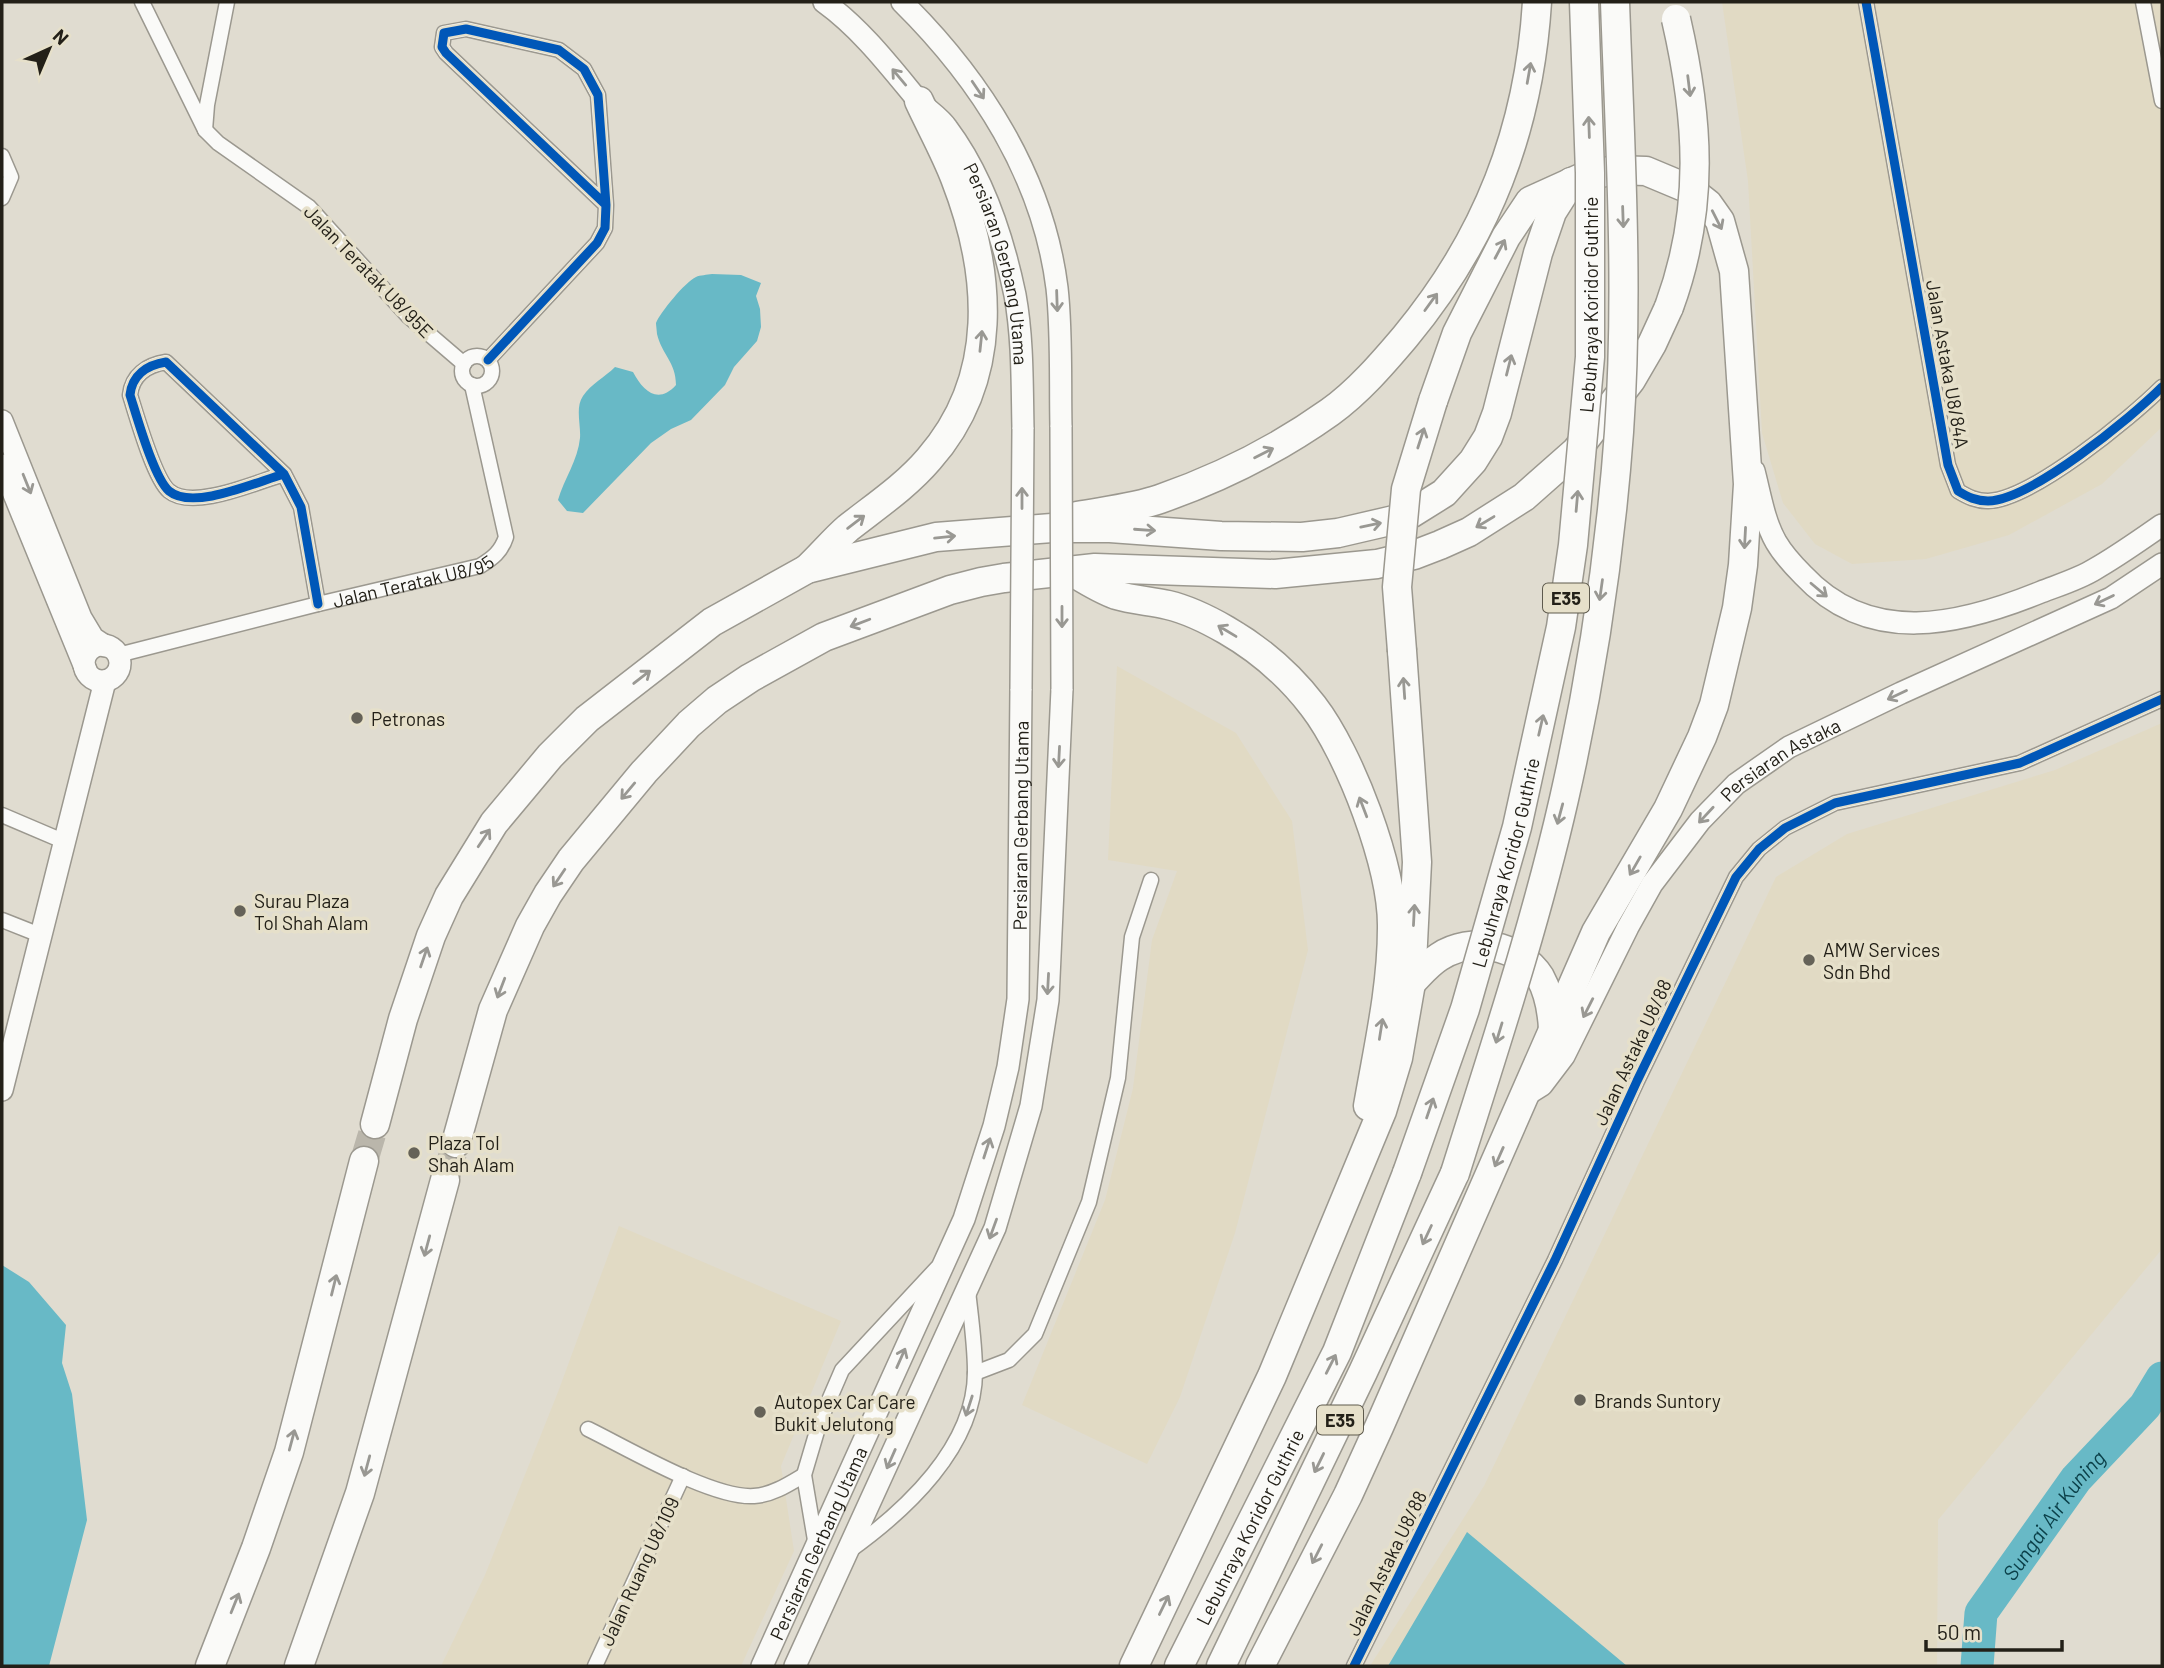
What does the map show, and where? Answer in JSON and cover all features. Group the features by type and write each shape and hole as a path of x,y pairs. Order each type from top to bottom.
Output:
{"highway":[{"path":"1052,528 1072,517 1156,500 1220,476 1278,446 1331,411 1394,350 1459,263 1477,232 1495,191 1524,104 1535,37 1537,2"},
{"name":"Lebuhraya Koridor Guthrie","path":"1179,1666 1337,1352 1407,1173 1465,1009 1517,827 1562,627 1573,545 1590,357 1590,173 1584,2"},
{"name":"Lebuhraya Koridor Guthrie","path":"1221,1666 1455,1173 1514,987 1564,801 1594,641 1619,433 1624,320 1615,2"},
{"path":"456,1143 493,1010 530,926 571,860 644,772 689,724 750,678 824,637 950,590 1004,578 1095,568 1275,574 1377,564 1414,555 1469,531 1524,498 1576,451 1643,363 1669,307 1687,246 1696,169 1687,66 1674,10"},
{"path":"807,569 846,529 904,484 942,444 957,421 979,364 983,301 980,266 970,220 955,176 919,101"},
{"path":"1134,1666 1250,1426 1319,1267 1382,1111 1398,1058 1411,983 1416,862 1397,587 1406,489 1433,401 1457,333 1506,237 1530,201 1583,177 1614,170 1646,172 1689,189 1708,204 1720,221 1734,271 1748,484 1743,565 1737,608 1714,705 1668,809 1596,932 1348,1495 1260,1666"},
{"path":"375,1124 403,1019 431,936 449,896 494,823 550,756 587,719 712,622 807,569 936,537 1052,528 1110,528 1221,536 1302,537 1338,533 1412,513 1444,493 1473,461 1488,437 1546,227 1552,212 1571,183"},
{"path":"1069,570 1117,595 1167,605 1205,618 1246,642 1286,676 1314,707 1348,769 1383,869 1392,926 1391,963 1357,1169"},
{"path":"1411,983 1440,956 1460,947 1483,945 1510,950 1538,974 1552,1010 1553,1029"},
{"path":"209,1666 256,1548 289,1452 364,1161"},
{"path":"299,1666 357,1505 445,1180"}],"main road":[{"name":"Persiaran Gerbang Utama","path":"762,1666 964,1219 1008,1067 1018,999 1023,429 1015,297 992,214 972,167 946,126 919,101 861,33 824,2"},
{"name":"Persiaran Gerbang Utama","path":"795,1666 995,1228 1031,1106 1048,1000 1062,689 1061,427 1057,289 1052,259 1036,205 1010,145 974,83 902,2"},
{"path":"2,421 81,618 93,638 111,651 120,664 112,678 104,681 93,679 86,670 2,465"},
{"path":"1746,445 1770,530 1786,556 1823,595 1852,611 1884,621 1938,623 1996,610 2094,570 2162,525"},
{"name":"Persiaran Astaka","path":"1526,1095 1542,1085 1564,1056 1652,884 1700,821 1735,784 1789,747 2111,598 2162,564"},
{"path":"86,670 84,662 87,654 97,646 111,651"},
{"path":"2,1090 104,681"}],"street":[{"name":"Jalan Teratak U8/95E","path":"142,2 205,130 218,143 309,207 400,308 464,364"},
{"path":"205,130 207,105 227,2"},
{"name":"Jalan Astaka U8/84A","path":"1866,2 1948,465 1958,491 1973,500 1991,501 2022,491 2101,442 2162,387"},
{"path":"2143,2 2162,101"},
{"path":"488,360 597,243 605,228 606,205 597,95 584,69 559,50 466,29 444,33 442,47 446,53 606,205"},
{"path":"2,156 11,177 2,198"},
{"path":"473,356 488,360 492,369 490,379 482,385 471,385 463,376 464,364 473,356"},
{"path":"284,474 204,498 185,498 169,491 159,477 130,395 131,387 149,365 166,362 284,474 301,507 318,604"},
{"name":"Jalan Teratak U8/95","path":"111,651 480,566 492,559 501,550 506,537 471,385"},
{"name":"Jalan Astaka U8/88","path":"1354,1666 1555,1260 1637,1081 1736,877 1759,849 1785,828 1835,803 2020,763 2162,699"},
{"path":"2,815 63,841"},
{"path":"975,1373 1009,1360 1035,1334 1089,1202 1118,1078 1132,937 1151,880"},
{"path":"2,920 40,935"},
{"path":"816,1547 804,1475 820,1421 842,1370 946,1258"},
{"path":"849,1551 882,1527 922,1490 955,1445 972,1399 975,1373 968,1290"},
{"name":"Jalan Ruang U8/109","path":"588,1429 683,1476 734,1496 757,1496 786,1486 804,1475"},
{"name":"Jalan Ruang U8/109","path":"595,1666 683,1476"}],"shaded area":[{"path":"1722,2 2162,2 2162,427 2102,484 2009,535 1926,559 1852,564 1815,544 1783,503 1762,433 1748,181"},
{"path":"1117,666 1236,733 1292,821 1308,950 1235,1233 1180,1397 1147,1464 1022,1405 1105,1200 1133,1088 1152,940 1177,871 1108,860"},
{"path":"2162,723 2162,1249 1938,1520 1937,1666 1370,1666 1484,1486 1776,877 1847,834 2055,770"},
{"path":"619,1226 841,1321 781,1466 794,1551 741,1666 441,1666 485,1575 558,1392"}],"water":[{"path":"712,274 741,275 761,283 756,296 761,327 757,341 734,367 725,385 691,420 671,429 651,443 583,513 567,511 558,500 579,446 579,411 583,396 615,367 633,372 646,390 657,395 676,385 674,370 659,341 656,323 686,285 696,277"},
{"path":"2,1265 29,1282 66,1325 62,1363 72,1394 87,1520 49,1666 2,1666"},
{"path":"1467,1532 1627,1666 1388,1666"}],"waterway":[{"name":"Sungai Air Kuning","path":"1977,1666 1981,1613 2076,1479 2145,1406 2162,1378"}],"tunnel":[{"path":"364,1161 375,1124"},
{"path":"445,1180 456,1143"}],"cycle path":[{"path":"1866,2 1948,465 1958,491 1972,498 1988,501 2007,497 2029,487 2080,455 2128,418 2162,387"},
{"path":"488,360 597,243 605,228 606,205 598,95 584,69 559,50 466,29 444,33 442,47 446,53 606,205"},
{"path":"284,474 209,497 193,498 169,491 152,461 130,395 137,377 147,368 166,362 284,474 301,507 318,604"},
{"path":"1354,1666 1555,1260 1637,1081 1736,877 1759,849 1785,828 1835,803 2020,763 2162,699"}],"place":[{"name":"Petronas","path":"357,718"},
{"name":"Surau Plaza Tol Shah Alam","path":"240,911"},
{"name":"AMW Services Sdn Bhd","path":"1809,960"},
{"name":"Plaza Tol Shah Alam","path":"414,1153"},
{"name":"Brands Suntory","path":"1580,1400"},
{"name":"Autopex Car Care Bukit Jelutong","path":"760,1412"}]}
